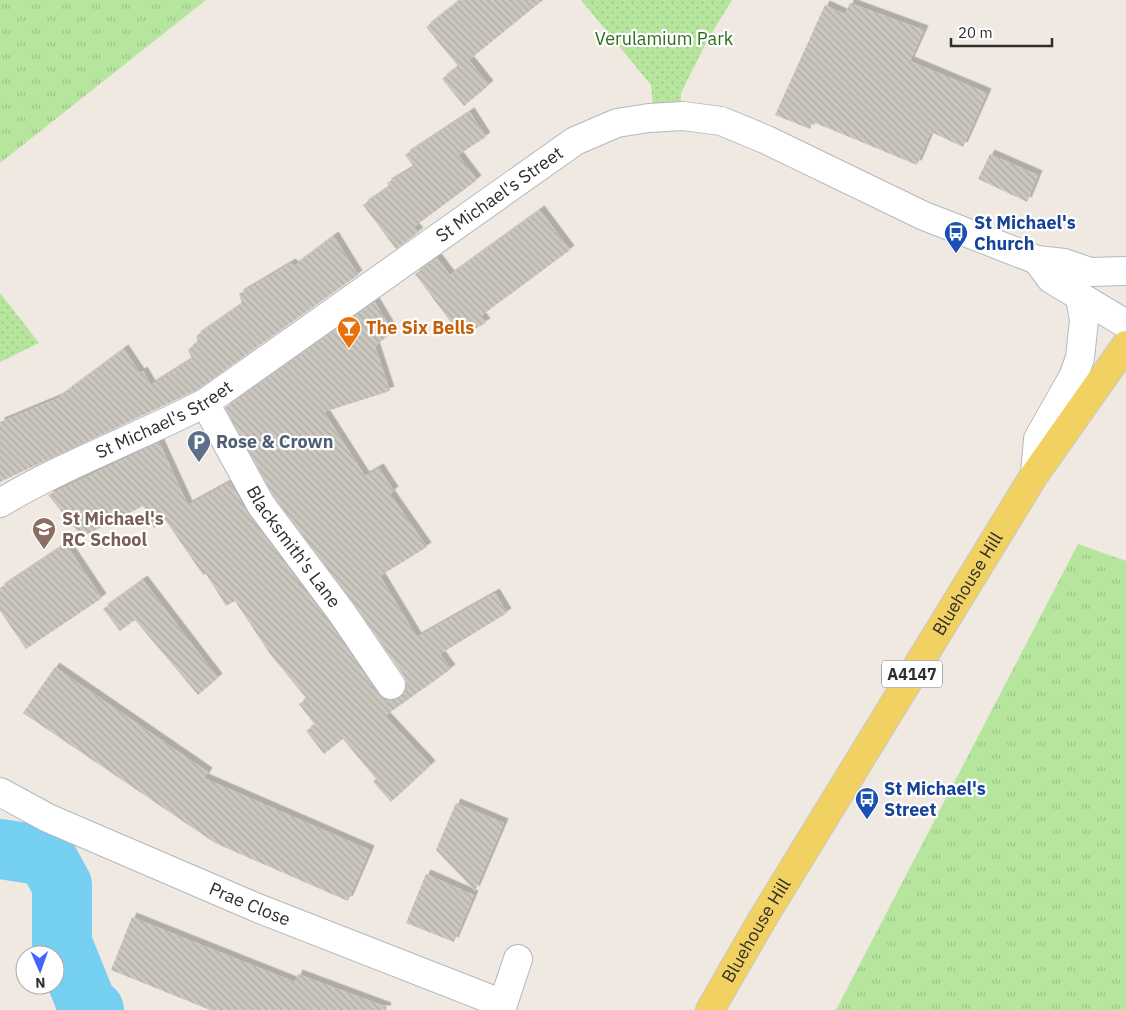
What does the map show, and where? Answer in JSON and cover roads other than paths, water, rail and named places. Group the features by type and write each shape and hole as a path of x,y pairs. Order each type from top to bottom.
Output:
{"main road":[{"name":"Bluehouse Hill","path":"710,1010 763,918 1035,474 1126,345"}],"street":[{"name":"St Michael's Street","path":"0,504 52,475 163,425 205,403 575,141 616,123 649,118 683,116 721,121 767,140 924,216 1037,260 1064,263 1090,272 1126,271"},
{"path":"1037,260 1051,279 1126,324"},
{"path":"1035,474 1038,439 1073,377 1080,358 1084,320 1080,297"},
{"name":"Blacksmith's Lane","path":"205,403 261,505 342,613 391,685"},
{"name":"Prae Close","path":"0,792 48,818 158,866 502,1007 518,959"}],"waterway":[{"path":"0,849 46,856 62,885 62,943 87,1005 94,1010"}],"place":[{"name":"St Michael's Church","path":"956,254"},
{"name":"The Six Bells","path":"349,349"},
{"name":"Rose & Crown","path":"199,463"},
{"name":"St Michael's RC School","path":"44,550"},
{"name":"St Michael's Street","path":"867,820"}],"park label":[{"name":"Verulamium Park","path":"664,39"}]}
